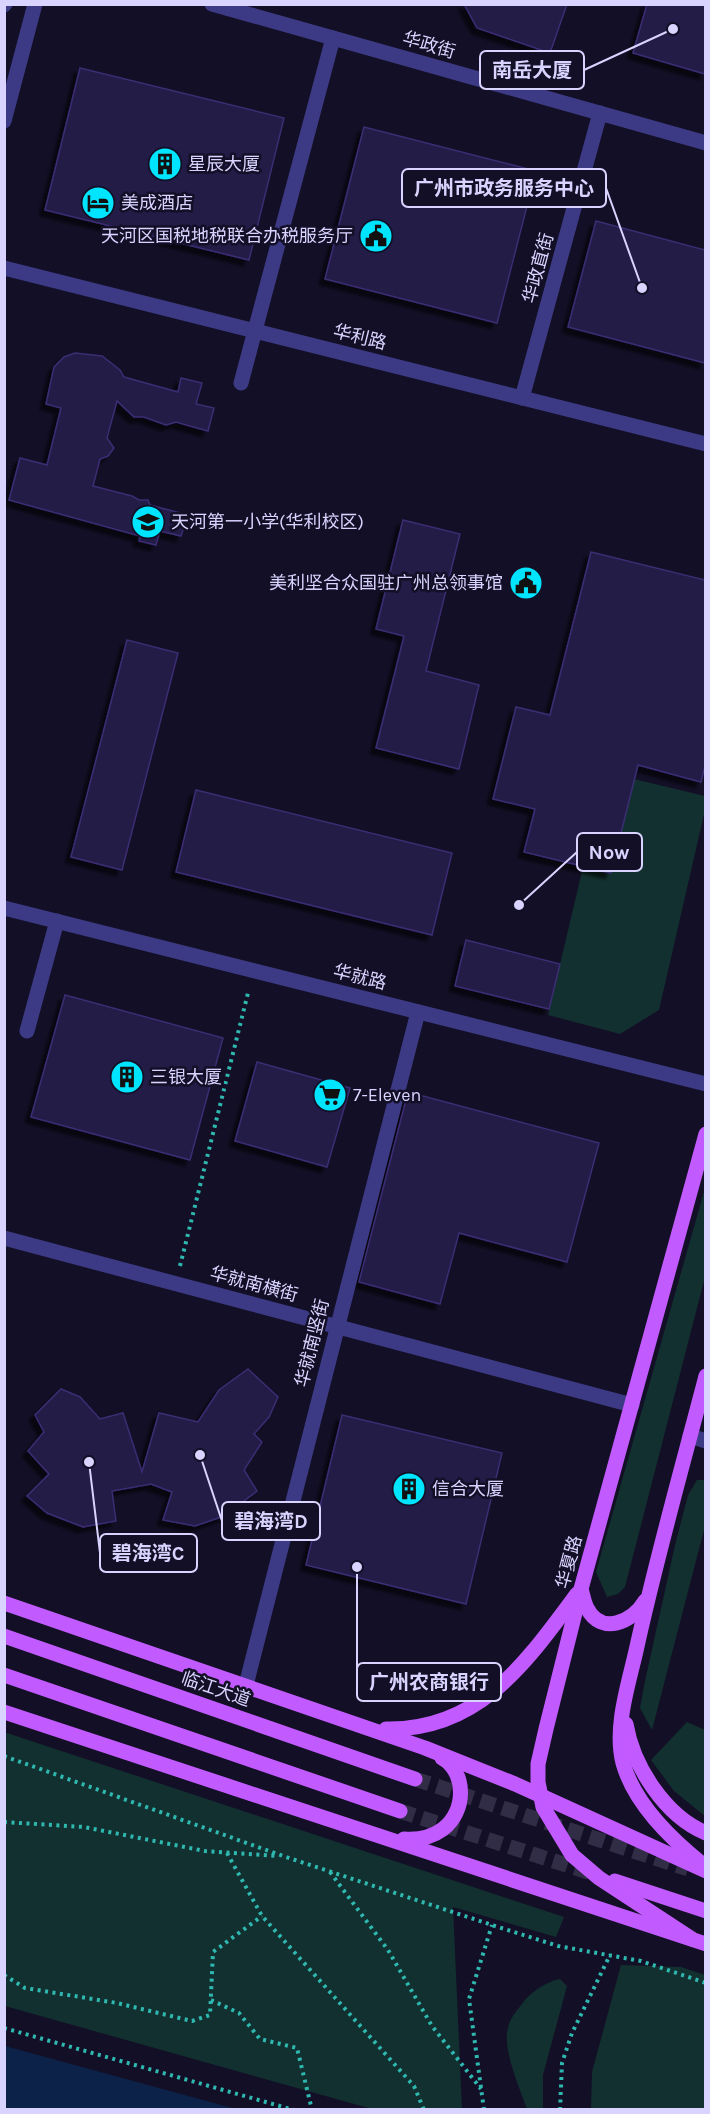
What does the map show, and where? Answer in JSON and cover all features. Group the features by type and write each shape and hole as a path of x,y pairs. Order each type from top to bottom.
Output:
{"main road":[{"name":"华夏路","path":"699,1942 599,1878 572,1855 543,1807 538,1764 581,1589 705,1134"},
{"path":"705,1376 647,1597 626,1694 620,1747 633,1786 678,1844 705,1869"},
{"path":"373,1728 407,1729 464,1712 485,1700 524,1664 581,1589"},
{"path":"581,1589 587,1608 603,1622 615,1623 629,1620 638,1613 647,1597"},
{"path":"4,1603 373,1728 541,1796 705,1869"},
{"name":"临江大道","path":"4,1636 415,1779"},
{"path":"4,1675 400,1811"},
{"path":"626,1694 625,1715 633,1750 657,1793 683,1820 705,1833"},
{"path":"4,1712 699,1942"},
{"path":"386,1838 416,1840 445,1828 461,1797 460,1782 454,1769 446,1760 425,1748"},
{"path":"572,1855 612,1880 703,1910"},
{"path":"581,1903 703,1910"}],"street":[{"path":"4,121 35,4"},
{"name":"华政街","path":"212,4 705,142"},
{"path":"241,383 333,38"},
{"name":"华政直街","path":"522,398 600,113"},
{"name":"华利路","path":"4,268 705,444"},
{"name":"华就路","path":"4,908 705,1084"},
{"path":"27,1030 57,921"},
{"name":"华就南竖街","path":"246,1685 418,1012"},
{"name":"华就南横街","path":"4,1238 632,1405"},
{"path":"690,1436 705,1441"}],"path":[{"path":"179,1269 249,993"},
{"path":"4,1756 283,1856 492,1925 558,1946 641,1961 705,1983"},
{"path":"4,1822 84,1827 205,1851 283,1856"},
{"path":"227,1853 262,1916 414,2086 424,2109"},
{"path":"330,1872 388,1950 432,2026 481,2089"},
{"path":"4,1975 25,1988 117,2003 192,2021 210,2015 213,1952 262,1916"},
{"path":"484,2109 469,1999 492,1925"},
{"path":"560,2109 562,2063 572,2033 610,1955"},
{"path":"211,2000 239,2013 260,2039 297,2048 312,2109"},
{"path":"4,2028 294,2109"}],"green space":[{"path":"634,779 705,796 705,810 659,1010 620,1034 548,1015 583,867 611,873"},
{"path":"705,1188 705,1277 625,1587 618,1594 607,1597 596,1572"},
{"path":"697,1480 705,1480 705,1526 652,1730 640,1708 675,1545 688,1495"},
{"path":"687,1722 705,1730 705,1816 674,1791 651,1760"},
{"path":"4,1732 564,1917 556,1937 453,1907 462,2109 372,2109 5,2006"},
{"path":"621,1965 681,1967 705,1975 705,2109 591,2109 592,2072"},
{"path":"560,1979 567,1986 543,2075 543,2109 527,2109 507,2047 509,2024 529,1996 546,1984"}],"water":[{"path":"5,2046 236,2109 5,2109"}],"building":[{"path":"464,4 567,4 550,53 477,28"},
{"path":"647,4 705,4 705,74 633,53"},
{"name":"星辰大厦","path":"80,68 284,118 249,260 45,210"},
{"path":"364,127 536,171 497,323 325,279"},
{"path":"596,221 705,250 705,363 568,327"},
{"path":"75,353 102,356 120,370 124,377 178,392 181,378 202,383 196,404 214,408 208,431 176,422 166,425 144,417 134,417 117,401 107,438 114,448 108,456 100,459 93,486 139,500 148,500 150,505 188,515 181,536 160,531 156,545 139,541 140,536 9,500 20,458 47,465 61,408 46,404 54,367 64,357"},
{"path":"403,520 460,534 426,671 479,685 459,769 376,748 404,636 376,629"},
{"path":"591,552 705,580 705,766 701,782 638,765 611,873 524,852 535,809 493,799 516,707 550,715"},
{"path":"127,640 178,653 122,870 71,857"},
{"path":"196,790 452,853 432,935 176,872"},
{"path":"466,940 560,964 549,1009 455,986"},
{"name":"三银大厦","path":"65,995 223,1038 190,1160 31,1117"},
{"path":"257,1062 350,1088 327,1167 235,1141"},
{"path":"408,1092 599,1143 567,1262 459,1233 440,1304 359,1282"},
{"path":"248,1369 278,1397 269,1417 254,1434 262,1442 244,1470 257,1491 224,1516 195,1526 163,1520 172,1492 151,1484 112,1491 116,1521 83,1527 47,1513 27,1496 49,1474 28,1451 44,1432 35,1415 61,1389 80,1397 100,1419 123,1413 142,1472 159,1413 198,1422 219,1390"},
{"name":"信合大厦","path":"342,1415 502,1453 466,1604 306,1565"}],"tunnel":[{"path":"415,1779 688,1869"},
{"path":"400,1811 597,1875"}],"place":[{"name":"南岳大厦","path":"673,29"},
{"name":"星辰大厦","path":"165,164"},
{"name":"美成酒店","path":"98,203"},
{"name":"天河区国税地税联合办税服务厅","path":"376,236"},
{"name":"广州市政务服务中心","path":"642,288"},
{"name":"天河第一小学(华利校区)","path":"148,522"},
{"name":"美利坚合众国驻广州总领事馆","path":"526,583"},
{"name":"Now","path":"519,905"},
{"name":"三银大厦","path":"127,1077"},
{"name":"7-Eleven","path":"330,1095"},
{"name":"碧海湾D","path":"200,1455"},
{"name":"碧海湾C","path":"89,1462"},
{"name":"信合大厦","path":"409,1489"},
{"name":"广州农商银行","path":"357,1567"}]}
